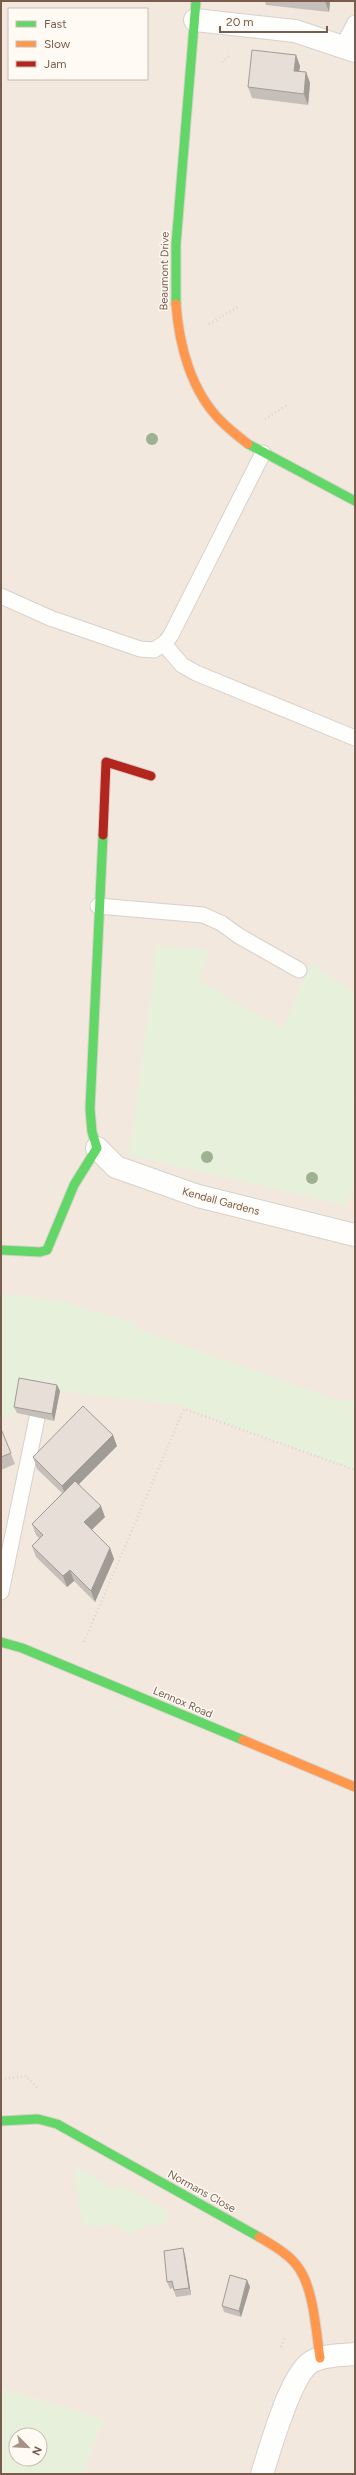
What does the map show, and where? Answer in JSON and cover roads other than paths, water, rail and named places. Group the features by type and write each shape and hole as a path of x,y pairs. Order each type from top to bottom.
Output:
{"street":[{"path":"196,10 295,31 349,49"},
{"name":"Beaumont Drive","path":"196,10 177,234 174,306 176,326 186,361 204,402 235,434 263,453 355,501"},
{"path":"1,1250 40,1252 46,1250 74,1185 97,1148 92,1132 90,1108 98,906 106,762 151,776"},
{"name":"Kendall Gardens","path":"97,1148 116,1167 198,1196 355,1235"},
{"name":"Lennox Road","path":"1,1642 72,1669 355,1787"},
{"name":"Normans Close","path":"1,2121 38,2120 57,2124 280,2250 300,2270 308,2289 320,2358"},
{"path":"262,2474 296,2380 308,2363 320,2358 355,2354"}],"lane":[{"path":"349,49 355,23"},
{"path":"1,596 50,618 132,648 151,651 164,644 171,635 263,453"},
{"path":"164,644 184,666 196,673 355,738"},
{"path":"98,906 204,915 299,970"},
{"path":"1,1592 37,1418"}]}
